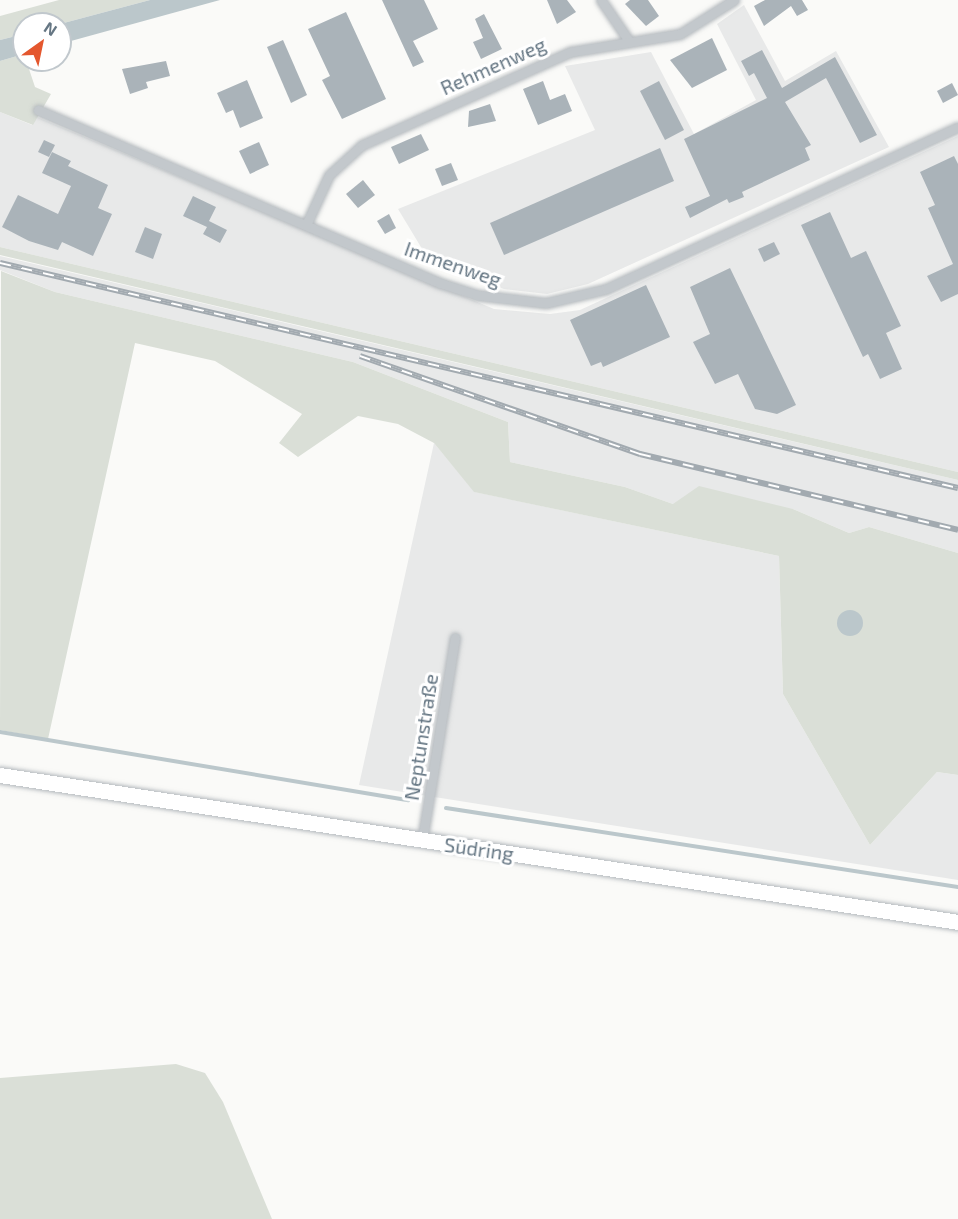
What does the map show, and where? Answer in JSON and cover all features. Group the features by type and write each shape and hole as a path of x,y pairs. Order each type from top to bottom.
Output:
{"main road":[{"name":"Südring","path":"0,775 958,922"}],"street":[{"path":"601,0 629,41"},
{"name":"Rehmenweg","path":"306,225 333,169 362,145 560,56 629,41 680,34 734,0"},
{"name":"Immenweg","path":"38,110 476,295 546,303 606,289 958,127"},
{"name":"Neptunstraße","path":"422,841 454,638"}],"shaded area":[{"path":"59,0 150,0 72,21 72,12 15,12"},
{"path":"150,0 220,0 72,41 72,21"},
{"path":"744,5 785,81 836,51 889,147 588,284 547,294 504,289 430,262 398,209 595,130 565,66 651,52 694,134 756,100 717,24"},
{"path":"12,13 12,37 0,40 0,16"},
{"path":"12,37 12,58 0,61 0,40"},
{"path":"12,58 12,72 30,72 35,87 51,94 33,125 0,112 0,61"},
{"path":"0,112 32,125 37,117 494,309 550,314 580,310 958,136 958,472 0,247"},
{"path":"0,247 958,472 958,480 0,255"},
{"path":"0,256 958,480 958,553 869,527 849,533 793,509 673,504 625,487 510,462 508,422 353,362 55,292 0,270"},
{"path":"1,271 55,292 353,362 508,422 510,462 625,487 673,504 699,486 793,509 849,533 869,527 958,553 958,775 937,772 870,845 783,694 779,556 474,492 434,443 398,424 358,416 298,457 279,443 302,414 215,361 135,343 48,739 0,730"},
{"path":"434,443 475,492 779,556 783,694 870,845 937,772 958,775 958,880 359,785"},
{"path":"850,610 859,614 863,623 859,632 850,636 841,632 837,623 841,614"},
{"path":"176,1064 205,1073 223,1102 272,1219 0,1219 0,1078"}],"building":[{"path":"382,0 424,0 438,29 413,41 424,62 413,67"},
{"path":"547,0 567,0 576,12 557,24"},
{"path":"630,0 648,0 659,16 646,26 625,4"},
{"path":"765,0 802,0 808,10 797,16 791,6 764,26 754,6"},
{"path":"346,12 386,99 342,119 322,80 330,76 308,29"},
{"path":"484,14 502,49 481,59 473,42 483,38 475,19"},
{"path":"712,38 727,70 692,88 670,60"},
{"path":"283,40 307,95 291,103 267,47"},
{"path":"762,50 782,88 835,57 877,135 860,143 826,78 785,102 811,145 805,148 810,160 742,192 744,197 729,203 727,199 690,218 685,207 710,196 684,139 767,98 754,73 749,76 741,61"},
{"path":"166,61 170,76 146,82 148,88 130,94 122,69"},
{"path":"247,80 263,118 240,128 233,110 226,113 217,93"},
{"path":"543,81 550,100 565,94 572,111 538,125 523,89"},
{"path":"659,81 684,130 665,140 640,91"},
{"path":"952,83 958,95 943,103 937,91"},
{"path":"490,104 496,121 468,127 469,111"},
{"path":"421,134 429,150 399,164 391,147"},
{"path":"44,140 55,145 49,157 38,152"},
{"path":"259,142 269,165 250,174 239,151"},
{"path":"660,148 674,181 504,255 490,223"},
{"path":"52,152 71,161 68,166 108,185 98,208 112,214 93,256 62,242 58,250 29,241 2,227 18,195 58,214 71,186 42,173"},
{"path":"954,156 958,164 958,294 941,302 927,276 953,264 928,208 935,205 920,172"},
{"path":"451,163 458,180 442,186 435,169"},
{"path":"363,180 375,195 358,208 346,194"},
{"path":"193,196 216,207 209,221 227,230 220,243 203,234 207,227 183,216"},
{"path":"830,212 851,258 866,251 901,326 886,333 902,369 880,379 868,354 863,357 801,225"},
{"path":"389,214 396,228 385,234 377,221"},
{"path":"145,227 162,234 153,259 135,252"},
{"path":"774,242 780,254 764,262 758,249"},
{"path":"730,268 796,405 777,414 755,409 738,374 715,384 693,342 710,334 690,287"},
{"path":"646,285 670,337 603,367 601,362 591,366 570,320"}],"waterway":[{"path":"0,732 408,800"},
{"path":"446,808 958,887"}],"railway":[{"path":"0,263 958,488"},
{"path":"360,356 640,454 958,530"}]}
